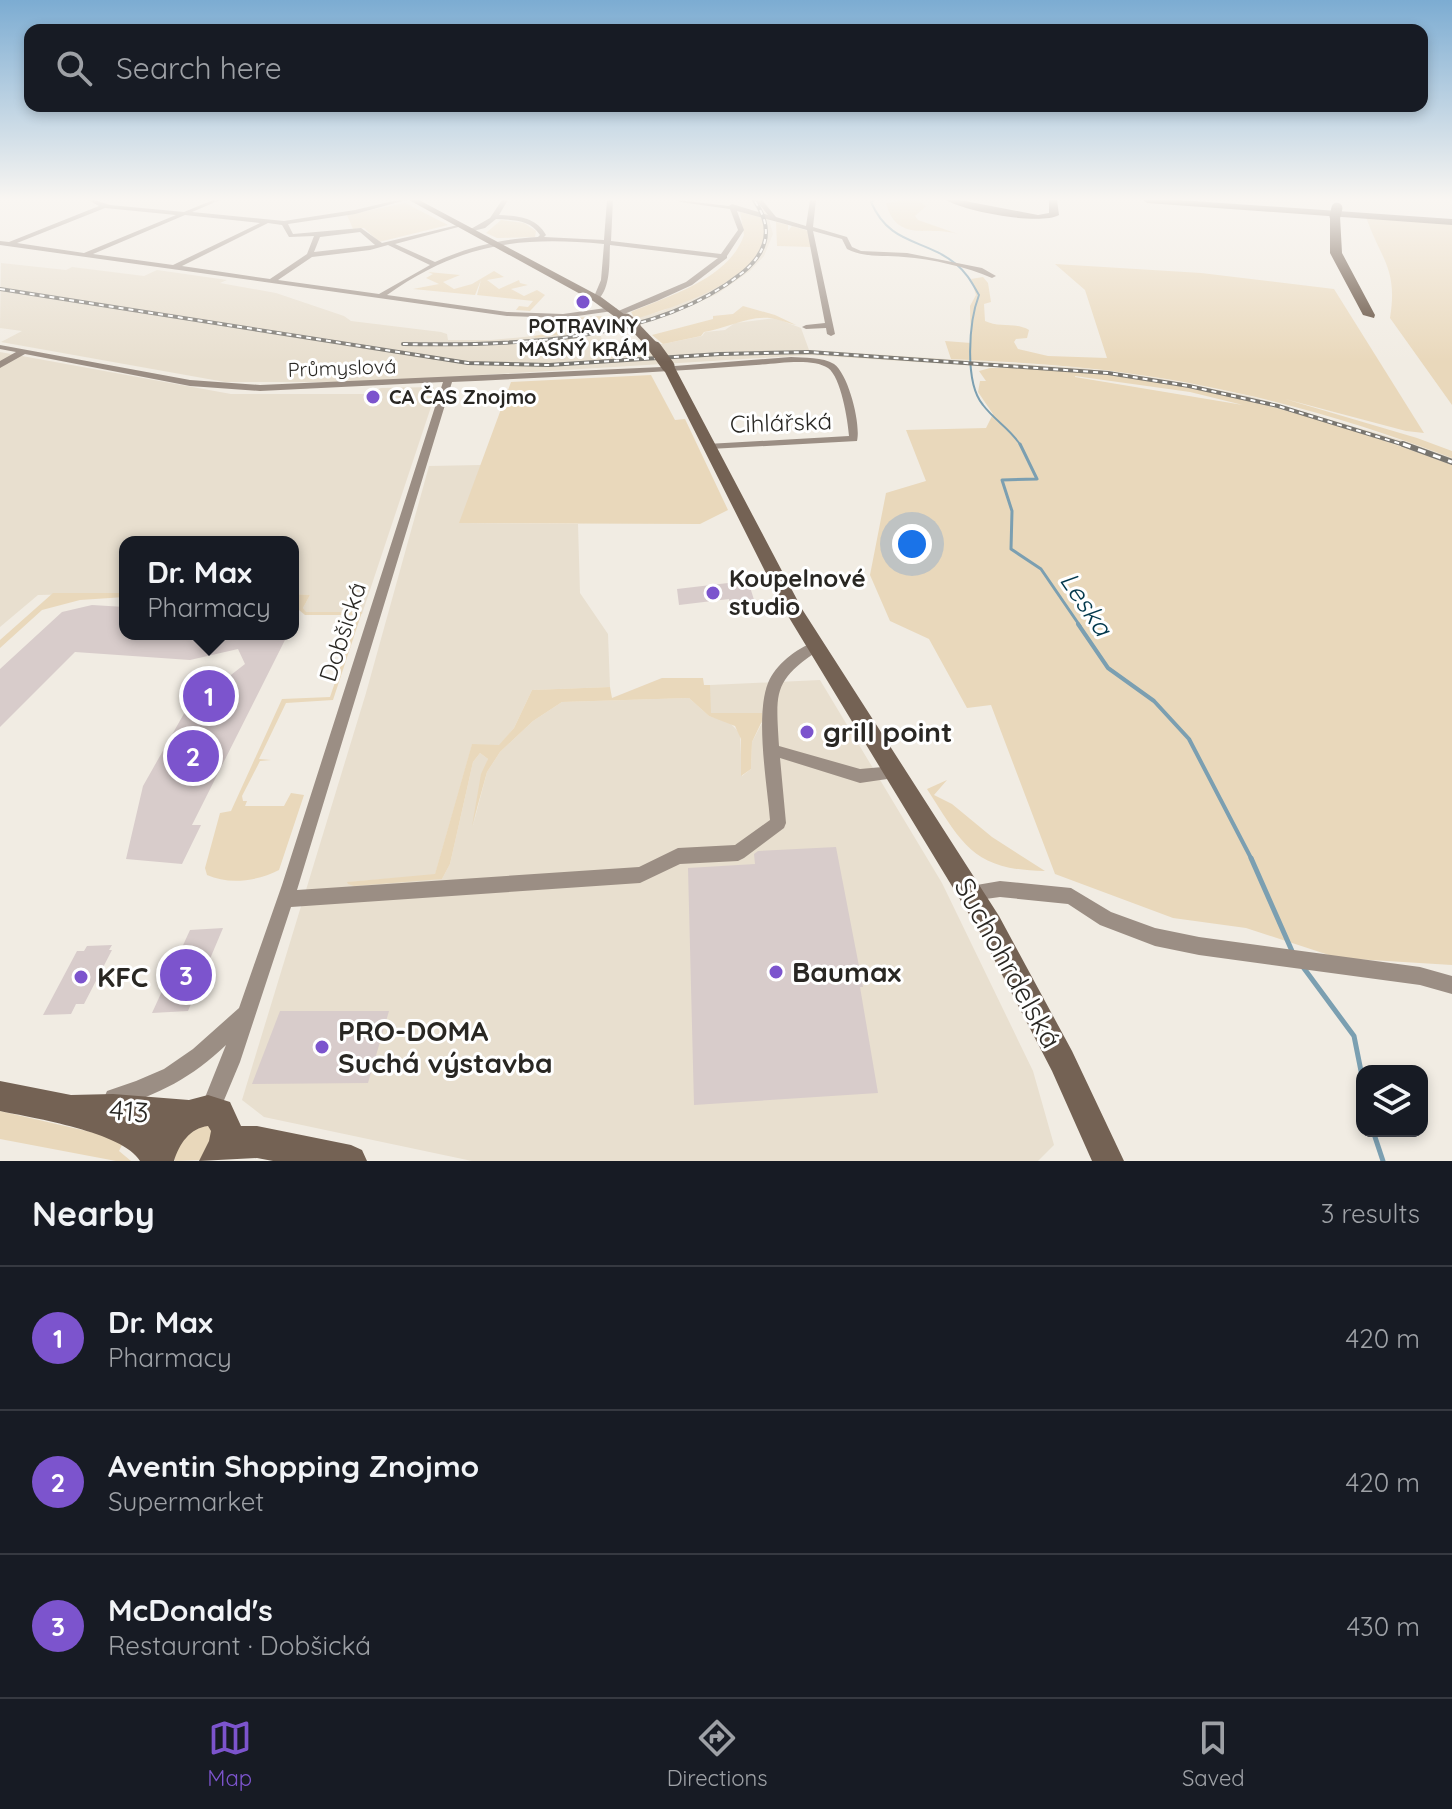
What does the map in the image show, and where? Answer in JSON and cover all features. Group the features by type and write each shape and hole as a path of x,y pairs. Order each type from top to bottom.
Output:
{"main road":[{"name":"Suchohrdelská","path":"515,254 597,299 623,317 655,348 670,368 772,574 814,647 971,893 1037,1012 1108,1161"},
{"path":"1337,254 1369,315"},
{"name":"413","path":"0,1096 70,1110 141,1139 148,1144 158,1161"},
{"name":"413","path":"70,1110 199,1112"},
{"path":"158,1161 167,1135 199,1112 219,1113 225,1120 220,1152 257,1142 284,1155 351,1161"}],"street":[{"path":"88,254 528,316 623,317 706,274 727,254"},
{"path":"175,267 201,254"},
{"path":"273,280 316,254"},
{"path":"409,254 434,264"},
{"path":"381,296 434,264 464,254"},
{"path":"597,299 603,286 606,254"},
{"path":"699,254 725,257"},
{"path":"806,327 830,330 816,254"},
{"path":"901,254 982,270 992,276"},
{"path":"584,292 603,286"},
{"name":"Průmyslová","path":"0,347 215,387 319,388 806,360 837,371 854,439"},
{"path":"0,365 19,350"},
{"name":"Dobšická","path":"199,1112 246,1013 285,899 448,381"},
{"name":"Cihlářská","path":"710,446 854,439"},
{"path":"285,899 640,875 678,856 738,853 778,823 771,729 774,685 789,664 814,647"},
{"path":"773,750 860,776 894,772"},
{"path":"971,893 1000,889 1071,896 1106,919 1155,937 1420,976 1452,985"},
{"path":"70,1110 145,1090 174,1077 202,1056 246,1013"}],"shaded area":[{"path":"733,254 757,254 741,272 698,297 635,319 631,312 696,284 726,263"},
{"path":"758,254 765,254 750,271 717,294 686,308 600,333 603,343 663,344 702,336 705,332 725,330 735,323 775,318 801,328 809,350 1082,368 1164,379 1253,397 1410,443 1452,458 1452,465 1375,437 1277,409 1164,384 1083,373 810,355 367,382 225,382 1,342 22,331 0,328 1,263 66,270 72,267 144,276 157,270 227,280 220,283 276,293 351,321 441,332 447,334 448,340 491,340 576,332 662,311 731,279"},
{"path":"1382,254 1452,254 1452,405 1390,318 1392,287"},
{"path":"1055,264 1201,273 1334,289 1424,433 1285,399 1417,438 1452,451 1452,458 1335,418 1174,380 1088,368 951,359 945,341 971,343 970,306 976,295 971,279 983,277 988,283 991,302 984,304 985,321 1029,330 1027,338 1014,342 1018,349 1048,356 1107,358 1085,290"},
{"path":"494,271 504,277 487,280 499,289 519,280 528,285 511,289 524,296 537,290 545,295 530,311 516,310 519,306 528,307 533,301 477,295 481,280 475,295 413,289 439,284 426,278 433,274 428,272 460,275 443,282 454,289 472,284"},
{"path":"743,306 796,325 770,318 753,319 704,332 701,336 663,344 652,335 713,319 713,316 733,314"},
{"path":"598,316 609,317 620,325 534,336 557,332 557,322 532,320 561,319 560,331 565,329 565,325 571,329 591,323 585,318 570,323 567,319"},
{"path":"0,352 231,394 366,394 381,388 433,387 436,392 362,614 306,613 303,608 310,595 299,594 299,536 119,536 119,593 38,595 0,627"},
{"path":"990,368 1049,370 1167,384 1340,426 1452,465 1452,965 1338,958 1246,928 1173,918 1055,874 991,705 967,708 929,639 890,621 870,575 886,493 926,481 906,430 986,428 993,414 978,392 980,381 986,381 979,371","holes":["1075,376 1190,392 1243,405"]},
{"path":"651,375 675,420 685,419 728,510 700,524 459,523 511,382"},
{"path":"481,465 460,523 578,524 580,593 608,634 610,687 532,690 514,728 499,746 472,745 435,875 348,882 442,879 450,864 473,762 480,753 488,759 473,825 487,772 500,752 533,721 562,702 689,698 709,716 729,722 740,733 742,776 751,769 752,742 762,723 710,713 710,685 820,680 942,883 1033,1071 1054,1145 1038,1161 472,1161 264,1117 242,1100 366,693 429,466"},
{"path":"53,593 119,593 119,597 80,600 42,610 0,648 0,640"},
{"path":"299,594 310,595 303,608 306,612 362,612 333,700 286,703 259,759 271,760 260,761 242,796 243,801 247,801 245,806 284,806 291,793 304,795 279,870 243,880 225,880 207,875 205,868 220,813 231,811 282,699 330,697 358,615 305,615 299,610"},
{"path":"662,678 703,678 704,685 710,685 711,713 762,713 762,721 752,742 751,769 741,776 741,739 735,726 709,716 689,698 562,702 533,721 500,752 487,772 472,826 481,774 488,759 480,753 473,762 450,864 442,879 348,884 435,874 472,744 499,745 514,728 532,690 610,687 612,698"},
{"path":"947,780 934,795 952,804 992,837 1045,871 1001,866 972,851 950,825 927,789"},
{"path":"0,1111 117,1138 124,1141 119,1151 131,1161 116,1161 0,1139"},
{"path":"208,1124 214,1133 201,1160 175,1161 174,1154 183,1134"}],"building":[{"name":"Koupelnové studio","path":"745,581 755,603 730,606 729,599 679,605 677,589"},
{"path":"92,605 119,607 119,640 285,640 192,825 201,825 182,864 126,859 143,786 186,710 245,664 238,649 190,660 75,652 0,727 0,669 62,612"},
{"name":"Baumax","path":"836,847 863,987 860,987 878,1093 694,1105 688,868 755,864 754,854 758,851"},
{"path":"223,928 188,1011 152,1013 190,930"},
{"name":"KFC","path":"112,945 84,1004 76,1004 71,1014 43,1015 77,951 84,951 87,946"},
{"name":"PRO-DOMA Suchá výstavba","path":"280,1011 389,1011 368,1083 252,1084"}],"waterway":[{"name":"Leska","path":"940,254 956,264 979,295 970,351 977,395 1021,446"},
{"name":"Leska","path":"1021,446 1037,479 1002,480 1012,511 1011,549 1041,569 1080,626"},
{"name":"Leska","path":"1078,624 1108,668 1154,701 1189,739 1251,859"},
{"name":"Leska","path":"1251,859 1292,951"},
{"name":"Leska","path":"1303,967 1354,1036 1360,1065"},
{"name":"Leska","path":"1375,1137 1383,1161"}],"railway":[{"path":"403,344 535,341 625,327 667,314 707,296 742,273 759,254"},
{"path":"0,289 468,363 549,365 720,354 809,352 1108,373 1189,386 1278,406 1408,446"},
{"path":"1403,444 1452,462"}],"place":[{"name":"POTRAVINY MASNÝ KRÁM","path":"583,302"},
{"name":"CA ČAS Znojmo","path":"373,397"},
{"name":"Koupelnové studio","path":"713,593"},
{"name":"Dr. Max","path":"209,696"},
{"name":"grill point","path":"807,732"},
{"name":"Aventin Shopping Znojmo","path":"193,756"},
{"name":"Baumax","path":"776,972"},
{"name":"McDonald's","path":"186,975"},
{"name":"KFC","path":"81,977"},
{"name":"PRO-DOMA Suchá výstavba","path":"322,1047"}]}
